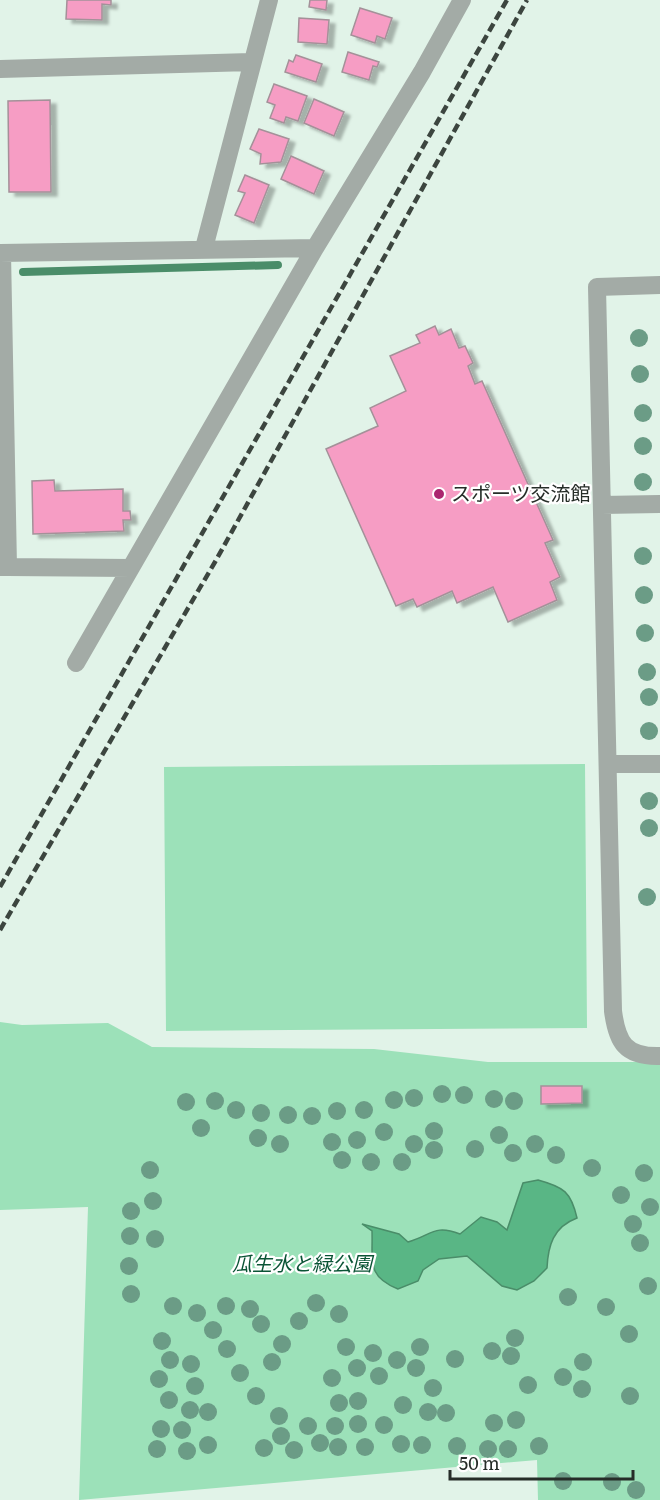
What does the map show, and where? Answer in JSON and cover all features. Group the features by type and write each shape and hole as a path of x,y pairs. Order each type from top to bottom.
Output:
{"street":[{"path":"204,248 269,0"},
{"path":"76,663 315,248 422,72 462,0"},
{"path":"0,69 251,62"},
{"path":"131,568 4,567 1,253 315,248"},
{"path":"660,285 597,286 616,1032 623,1046 628,1049 636,1053 660,1056"},
{"path":"602,505 660,504"},
{"path":"608,764 660,764"}],"green space":[{"path":"585,764 587,1028 166,1031 164,767"},
{"name":"瓜生水と緑公園","path":"0,1022 22,1025 108,1023 152,1047 374,1049 488,1062 660,1062 660,1500 538,1500 537,1460 79,1500 88,1207 0,1210"}],"shaded area":[{"path":"538,1180 554,1185 565,1192 572,1202 577,1218 557,1232 549,1252 547,1268 534,1281 517,1290 502,1286 467,1256 439,1259 423,1270 418,1281 398,1289 381,1279 376,1273 372,1259 372,1231 362,1224 399,1234 408,1242 438,1230 460,1234 481,1217 497,1222 507,1230 523,1183"}],"building":[{"path":"67,0 111,0 111,5 102,4 102,20 66,19"},
{"path":"310,0 327,0 326,10 309,7"},
{"path":"360,8 392,18 385,39 377,36 375,43 351,35"},
{"path":"299,18 329,20 327,44 298,42"},
{"path":"348,52 379,62 377,67 373,66 369,80 342,72"},
{"path":"296,55 322,64 316,82 285,72 289,60 293,62"},
{"path":"274,84 307,96 298,121 286,117 284,123 270,118 275,105 267,102"},
{"path":"314,99 344,112 334,136 304,123"},
{"path":"50,100 51,192 9,192 8,101"},
{"path":"259,129 289,139 281,162 260,164 261,154 250,149"},
{"path":"291,156 324,171 314,194 281,179"},
{"path":"245,175 269,185 254,223 235,215 245,193 238,191"},
{"name":"スポーツ交流館","path":"435,326 439,335 451,329 459,348 465,346 473,363 468,366 475,384 482,381 553,540 545,543 560,577 550,582 557,600 508,622 493,587 457,603 452,591 417,607 413,599 396,606 326,449 378,426 370,408 406,391 390,356 420,343 416,335"},
{"path":"54,480 55,491 123,489 123,511 130,511 131,520 123,520 124,531 33,534 32,481"},
{"path":"541,1086 582,1086 582,1103 541,1104"}],"waterway":[{"path":"23,272 278,265"}],"railway":[{"path":"0,887 507,0"},
{"path":"0,930 215,562 527,0"}],"place":[{"name":"スポーツ交流館","path":"439,494"}]}
